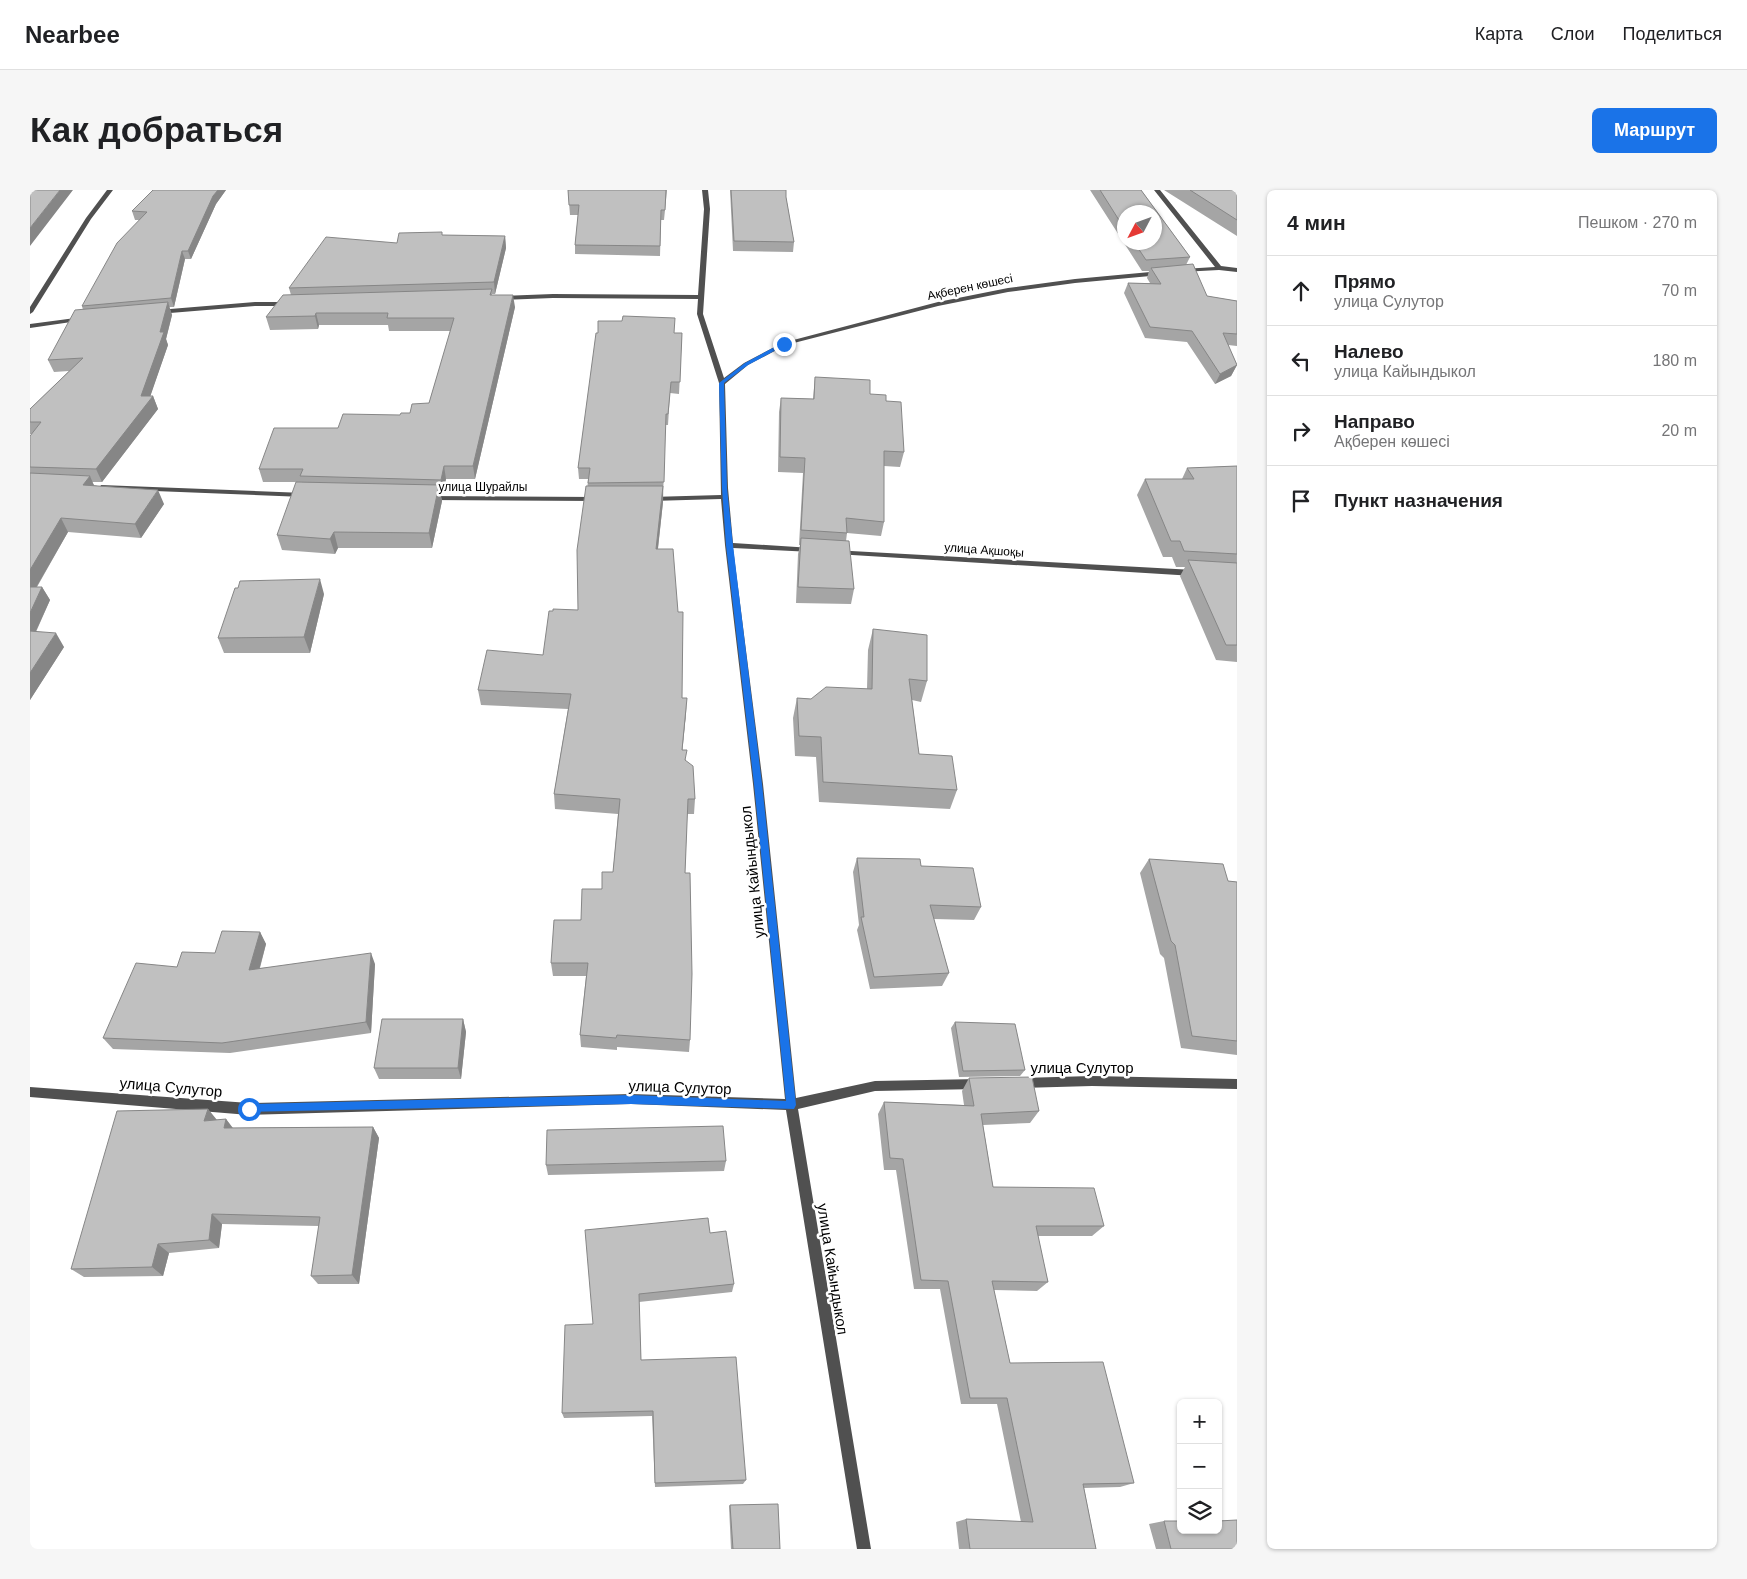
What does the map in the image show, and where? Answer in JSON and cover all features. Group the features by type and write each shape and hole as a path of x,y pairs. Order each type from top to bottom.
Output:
{"street":[{"path":"30,312 110,190"},
{"name":"улица Кайындыкол","path":"705,190 707,210 700,314 722,383 725,497 758,784 791,1105 864,1549"},
{"path":"1157,190 1220,268"},
{"path":"1178,272 1220,268 1237,270"},
{"name":"Ақберен көшесі","path":"722,383 746,364 784,344 938,304 1018,288 1075,280 1170,272"},
{"path":"496,298 554,296 701,297"},
{"path":"152,312 255,304 293,304"},
{"path":"30,326 87,318"},
{"path":"98,486 315,495"},
{"path":"646,499 725,497"},
{"name":"улица Шурайлы","path":"424,498 607,499"},
{"path":"730,545 819,551"},
{"name":"улица Ақшоқы","path":"829,552 1207,574"},
{"name":"улица Сулутор","path":"1013,1083 1092,1081 1237,1084"},
{"name":"улица Сулутор","path":"30,1092 249,1109 631,1099 791,1105 875,1086 993,1083"}],"building":[{"path":"30,190 60,190 30,228"},
{"path":"153,190 218,190 213,196 188,251 182,251 171,298 82,306 117,243 147,212 132,211"},
{"path":"568,190 666,190 665,210 661,210 660,246 575,245 579,205 569,205"},
{"path":"731,190 786,190 794,242 734,241"},
{"path":"1100,190 1141,190 1152,205 1117,205 1117,217"},
{"path":"1190,190 1237,190 1237,220"},
{"path":"1162,219 1190,257 1146,260 1139,250 1162,250"},
{"path":"442,232 442,235 505,236 494,282 289,288 326,237 397,243 399,233"},
{"path":"1193,264 1207,296 1237,301 1237,334 1223,333 1237,365 1220,374 1192,331 1150,327 1128,283 1161,284 1151,268"},
{"path":"492,289 490,295 513,295 473,466 444,466 441,480 300,476 303,469 259,469 274,428 338,428 343,414 400,415 401,413 410,413 412,404 429,403 454,318 387,318 388,313 316,313 315,316 266,317 283,295"},
{"path":"168,302 160,332 164,332 141,396 153,396 96,469 30,467 30,436 41,422 30,422 30,409 83,358 48,360 75,310"},
{"path":"623,316 675,318 674,333 682,333 680,382 671,382 668,414 666,414 664,482 588,483 590,468 578,468 596,333 598,333 598,321 622,321"},
{"path":"815,377 870,380 870,394 886,395 886,401 901,402 904,452 884,451 884,522 846,518 847,533 801,530 805,458 780,457 781,398 814,399"},
{"path":"1237,466 1237,554 1184,551 1180,541 1171,541 1145,479 1194,479 1187,468"},
{"path":"30,473 90,476 83,485 158,490 135,524 61,518 30,570"},
{"path":"296,482 439,485 429,533 334,532 330,539 277,535"},
{"path":"586,486 663,486 656,549 673,549 678,612 683,612 682,698 687,698 682,750 687,750 685,760 693,766 695,799 688,799 685,873 690,873 692,974 690,1040 617,1035 616,1038 580,1035 588,963 551,963 554,920 581,920 582,889 602,889 602,872 613,872 620,799 554,794 571,694 478,690 487,650 543,655 549,611 553,611 553,609 578,610 577,550"},
{"path":"801,538 849,541 854,589 798,587"},
{"path":"1188,560 1237,563 1237,645 1226,645"},
{"path":"320,579 304,637 218,638 235,588 238,588 240,581"},
{"path":"30,587 42,587 30,613"},
{"path":"873,629 927,635 927,681 909,679 919,754 952,756 957,790 823,782 821,737 799,736 797,698 811,699 826,687 872,689"},
{"path":"30,631 56,633 30,673"},
{"path":"857,858 920,859 921,866 973,868 981,907 930,905 949,973 874,977 861,917 864,917"},
{"path":"1149,859 1223,864 1228,881 1237,882 1237,1041 1192,1036 1175,945 1171,941"},
{"path":"222,931 260,932 249,970 371,953 366,1022 222,1043 103,1038 136,963 177,967 182,952 215,953"},
{"path":"382,1019 463,1019 458,1068 374,1068"},
{"path":"955,1022 1015,1024 1025,1070 963,1071"},
{"path":"1032,1077 1039,1111 981,1114 993,1187 1094,1188 1104,1226 1036,1226 1048,1282 992,1281 1010,1363 1103,1362 1134,1483 1083,1484 1096,1549 970,1549 966,1519 1033,1522 1007,1398 970,1398 948,1281 921,1280 903,1159 890,1158 884,1102 974,1106 969,1078"},
{"path":"208,1109 204,1121 226,1119 224,1128 373,1127 352,1275 311,1276 320,1217 212,1214 209,1240 158,1244 152,1267 71,1269 117,1111"},
{"path":"723,1126 726,1161 546,1165 547,1130"},
{"path":"708,1218 710,1233 726,1231 734,1284 639,1294 641,1360 736,1357 746,1480 655,1483 653,1411 562,1413 565,1325 593,1324 585,1230"},
{"path":"778,1504 780,1549 733,1549 730,1505"},
{"path":"1237,1520 1237,1549 1171,1549 1164,1521 1177,1521 1177,1534 1222,1534 1222,1521"}],"route":[{"path":"249,1109 631,1099 791,1105 758,784 724,488 722,383 746,364 784,344"}]}
